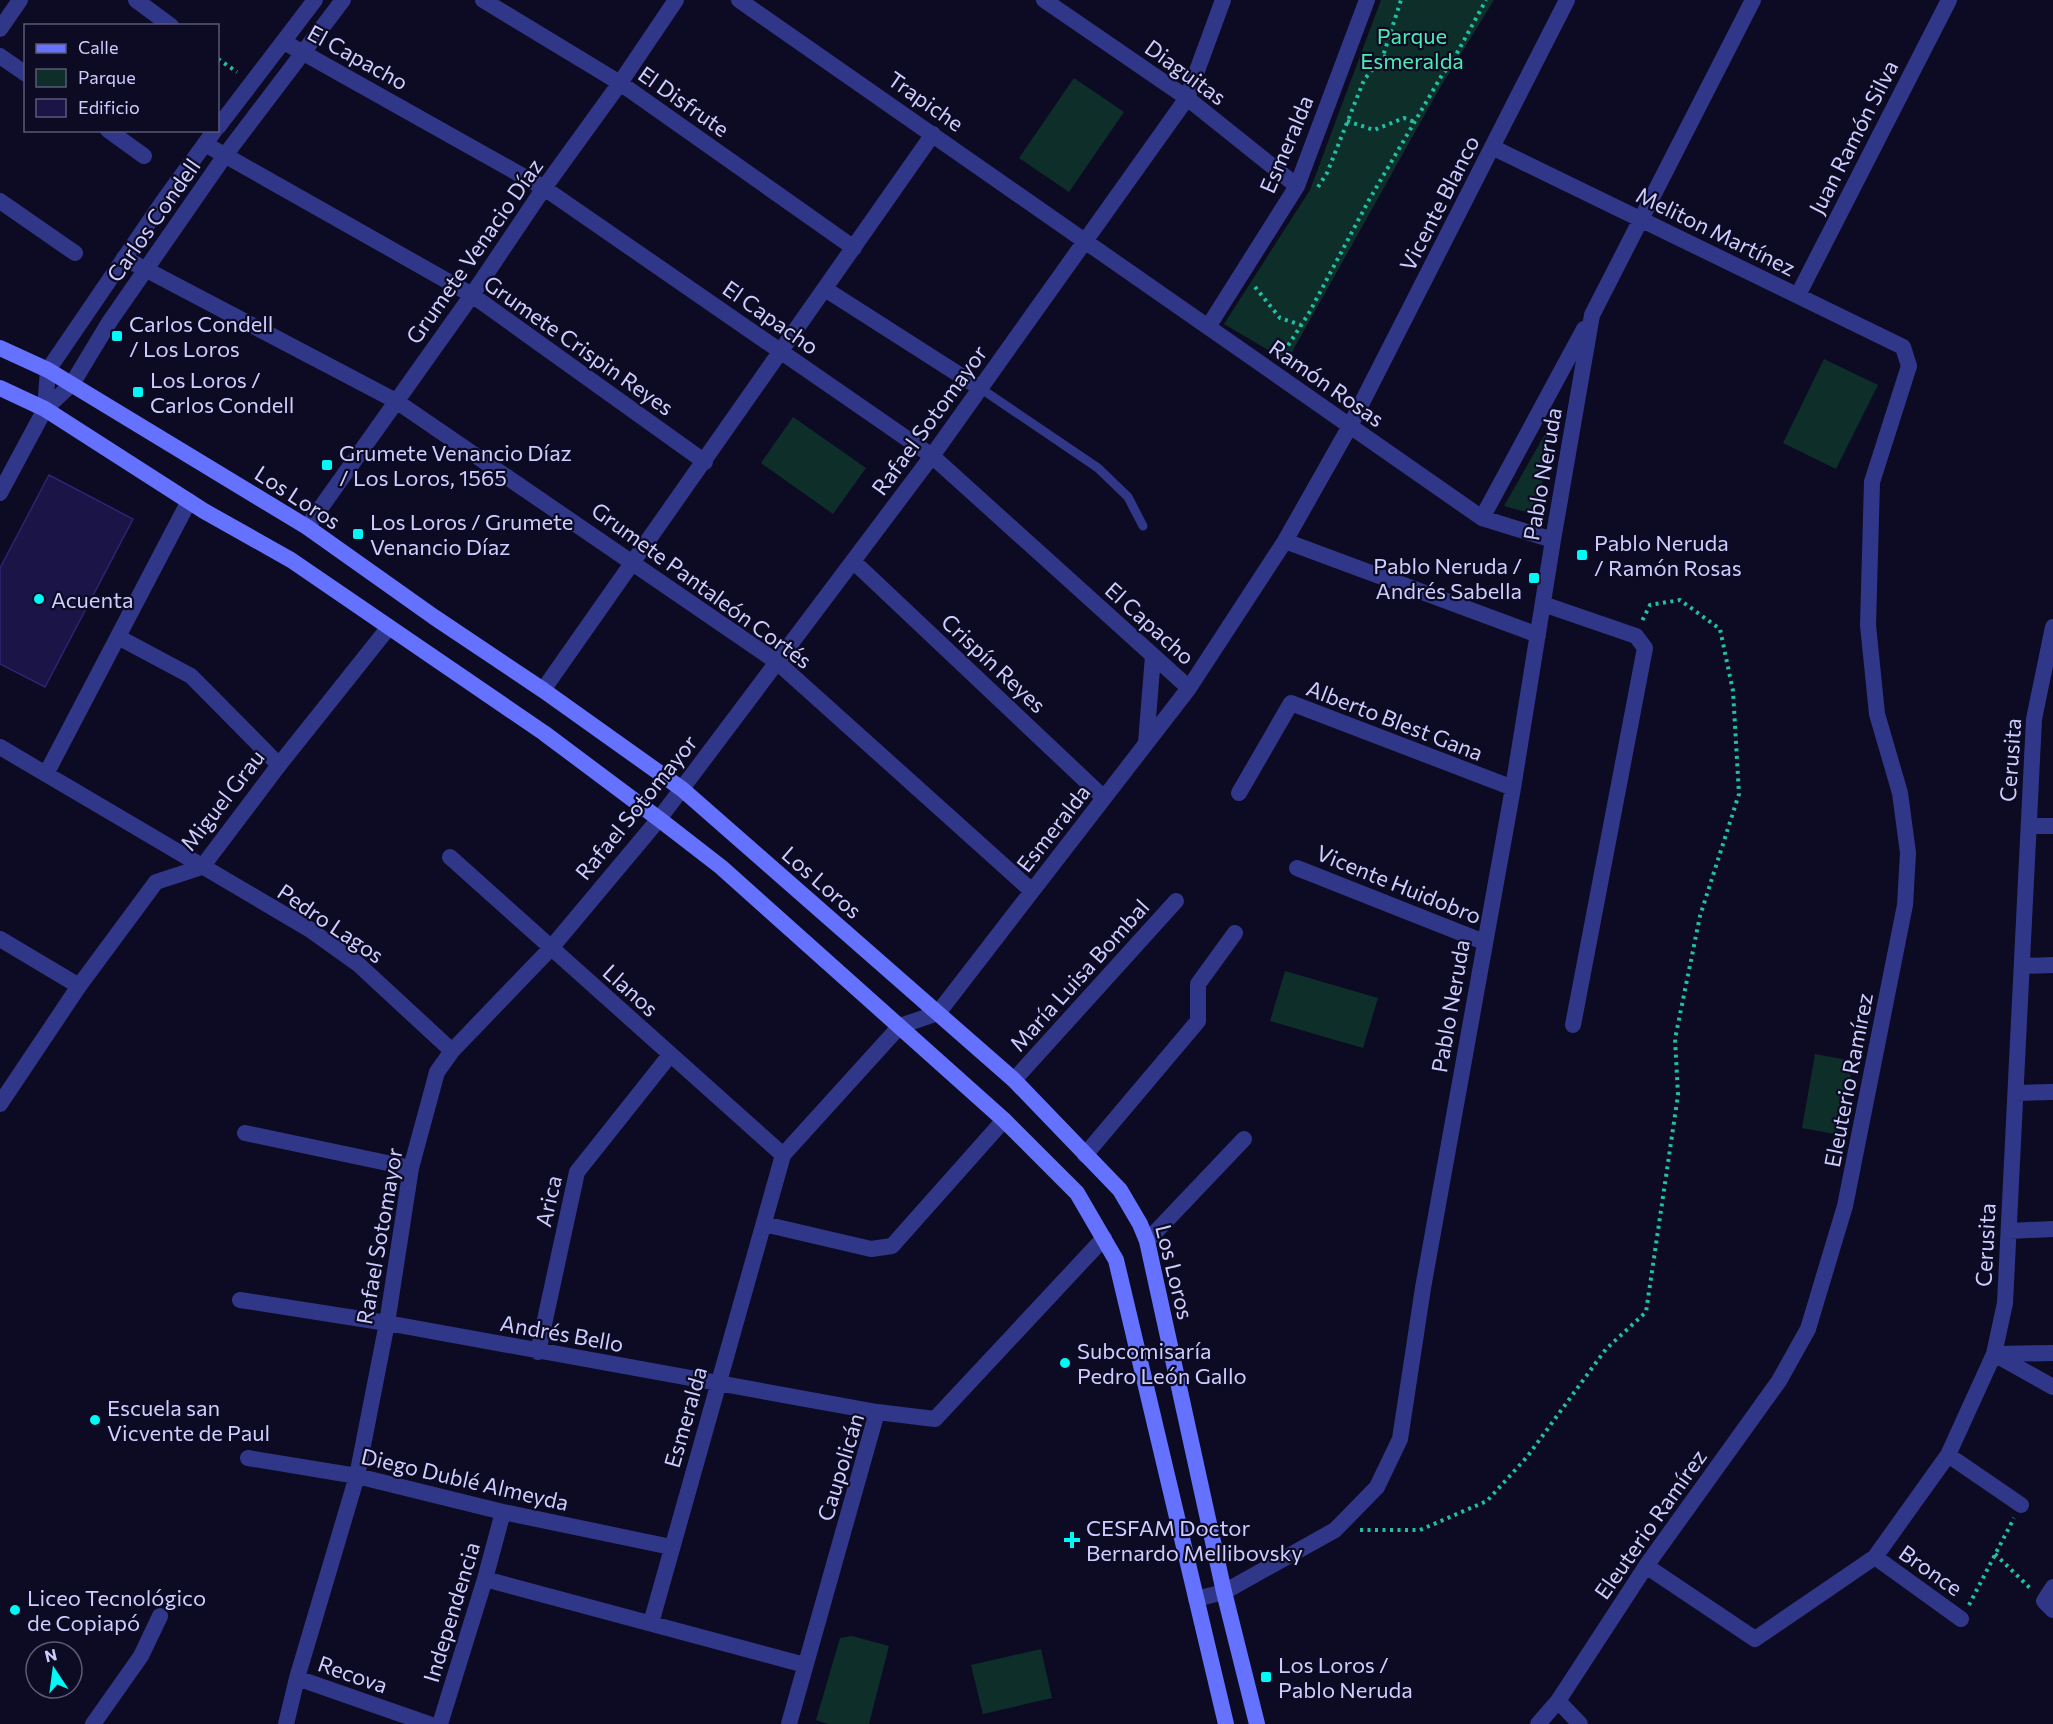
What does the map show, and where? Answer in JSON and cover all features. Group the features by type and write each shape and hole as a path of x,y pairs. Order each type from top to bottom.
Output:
{"main road":[{"name":"Los Loros","path":"0,348 48,370 307,527 682,789 1014,1080 1120,1190 1147,1241 1224,1592 1257,1724"},
{"path":"0,388 45,409 189,501 291,560 544,733 721,867 1004,1120 1077,1193 1116,1260 1226,1724"}],"street":[{"path":"0,29 20,0"},
{"path":"136,0 168,24"},
{"name":"Carlos Condell","path":"219,125 315,0"},
{"name":"Carlos Condell","path":"0,493 45,409 72,384 111,321 225,154 343,0"},
{"name":"El Disfrute","path":"483,0 620,83 854,248"},
{"name":"Grumete Venacio Díaz","path":"307,527 472,295 676,0"},
{"name":"Trapiche","path":"739,0 1085,241"},
{"name":"Diaguitas","path":"1044,0 1187,98 1297,186"},
{"name":"Rafael Sotomayor","path":"286,1724 297,1678 357,1476 387,1323 411,1168 437,1072 452,1051 551,948 659,819 932,456 1187,98 1222,0"},
{"name":"Esmeralda","path":"1208,327 1297,186 1367,0"},
{"name":"Vicente Blanco","path":"1350,426 1567,0"},
{"name":"Pablo Neruda","path":"1482,518 1592,315 1753,0"},
{"name":"Juan Ramón Silva","path":"1798,296 1947,0"},
{"name":"El Capacho","path":"284,42 544,188 932,456 1189,688"},
{"path":"0,56 24,73"},
{"path":"111,132 144,156"},
{"name":"Carlos Condell","path":"45,409 48,370 212,134"},
{"name":"Grumete Crispin Reyes","path":"212,134 225,154 472,295 705,462"},
{"path":"543,690 933,134"},
{"name":"Meliton Martínez","path":"1492,147 1903,347 1909,366"},
{"path":"0,201 75,253"},
{"name":"Ramón Rosas","path":"1085,241 1482,518 1553,540"},
{"name":"Grumete Pantaleón Cortés","path":"124,258 396,401 634,562 777,662 1032,891"},
{"path":"825,289 980,388"},
{"name":"Pablo Neruda","path":"1196,1599 1224,1592 1335,1530 1377,1487 1400,1439 1422,1288 1513,788 1592,315"},
{"name":"Eleuterio Ramírez","path":"1538,1724 1558,1701 1646,1566 1779,1381 1808,1329 1845,1206 1905,906 1908,853 1901,803 1877,714 1868,625 1872,482 1909,366"},
{"name":"Esmeralda","path":"651,1623 783,1155 900,1026 938,1013 1189,688 1285,541 1350,426"},
{"path":"46,774 189,501"},
{"path":"1285,541 1538,635"},
{"name":"Crispín Reyes","path":"853,561 1104,798"},
{"path":"1543,604 1636,636 1645,648 1573,1025"},
{"name":"Miguel Grau","path":"0,1104 79,986 156,882 202,867 279,765 389,627"},
{"name":"Cerusita","path":"1646,1566 1755,1639 1875,1557 1948,1455 1994,1354 2005,1303 2034,719 2046,695 2053,627"},
{"path":"118,637 191,676 279,765"},
{"path":"1146,743 1153,656"},
{"name":"Alberto Blest Gana","path":"1239,793 1291,703 1513,788"},
{"name":"Pedro Lagos","path":"0,747 309,929 358,963 452,1051"},
{"path":"2029,826 2053,826"},
{"name":"Llanos","path":"450,857 783,1155"},
{"name":"Vicente Huidobro","path":"1297,868 1484,942"},
{"name":"María Luisa Bombal","path":"1014,1080 1176,901"},
{"path":"1085,1155 1198,1021 1198,984 1235,933"},
{"path":"0,939 79,986"},
{"path":"2022,966 2053,965"},
{"name":"Arica","path":"538,1352 577,1172 670,1055"},
{"path":"2016,1093 2053,1092"},
{"path":"764,1224 872,1249 892,1246 1004,1120"},
{"path":"245,1133 411,1168"},
{"path":"1147,1241 1244,1138"},
{"path":"2009,1231 2053,1229"},
{"name":"Caupolicán","path":"789,1724 877,1412 935,1419 1104,1238"},
{"name":"Andrés Bello","path":"240,1300 387,1323 877,1412"},
{"path":"1994,1354 2053,1353"},
{"path":"1994,1354 2053,1387"},
{"path":"1948,1455 2021,1504"},
{"name":"Diego Dublé Almeyda","path":"248,1458 357,1476 503,1512 672,1547"},
{"name":"Independencia","path":"440,1724 485,1579 503,1512"},
{"name":"Bronce","path":"1875,1557 1961,1619"},
{"path":"485,1579 805,1665"},
{"path":"93,1724 141,1656 160,1616"},
{"name":"Recova","path":"297,1678 429,1724"},
{"path":"1558,1701 1580,1724"}],"lane":[{"path":"980,388 1098,468 1128,497 1143,526"}],"path":[{"path":"1272,372 1486,0"},
{"path":"1383,56 1395,60"},
{"path":"219,60 253,82"},
{"path":"1347,121 1374,130 1404,118 1415,122"},
{"path":"1253,285 1280,318 1301,325"},
{"path":"1335,1530 1420,1530 1487,1501 1527,1457 1606,1349 1646,1312 1678,1095 1675,1039 1700,916 1738,794 1733,691 1720,629 1680,600 1650,605 1636,636"},
{"path":"1961,1619 2021,1504"},
{"path":"1995,1554 2050,1599"}],"green space":[{"name":"Parque Esmeralda","path":"1381,0 1494,0 1438,91 1287,361 1224,324 1310,190"},
{"path":"1074,78 1124,112 1069,192 1019,158"},
{"path":"1824,359 1878,385 1836,469 1783,443"},
{"path":"793,417 866,468 833,514 761,463"},
{"path":"1552,422 1537,515 1504,506"},
{"path":"1285,971 1378,998 1363,1048 1270,1021"},
{"path":"1815,1054 1853,1061 1840,1135 1802,1128"},
{"path":"852,1636 889,1646 869,1724 828,1724 816,1720 840,1638"},
{"path":"1041,1649 1052,1698 983,1714 971,1665"}],"building":[{"path":"49,475 133,519 45,687 0,664 0,568"}],"place":[{"name":"Carlos Condell / Los Loros","path":"117,336"},
{"name":"Los Loros / Carlos Condell","path":"138,392"},
{"name":"Grumete Venancio Díaz / Los Loros, 1565","path":"327,465"},
{"name":"Los Loros / Grumete Venancio Díaz","path":"358,534"},
{"name":"Pablo Neruda / Ramón Rosas","path":"1582,555"},
{"name":"Pablo Neruda / Andrés Sabella","path":"1534,578"},
{"name":"Acuenta","path":"39,599"},
{"name":"Subcomisaría Pedro León Gallo","path":"1065,1363"},
{"name":"Escuela san Vicvente de Paul","path":"95,1420"},
{"name":"CESFAM Doctor Bernardo Mellibovsky","path":"1072,1540"},
{"name":"Liceo Tecnológico de Copiapó","path":"15,1610"},
{"name":"Los Loros / Pablo Neruda","path":"1266,1677"}]}
